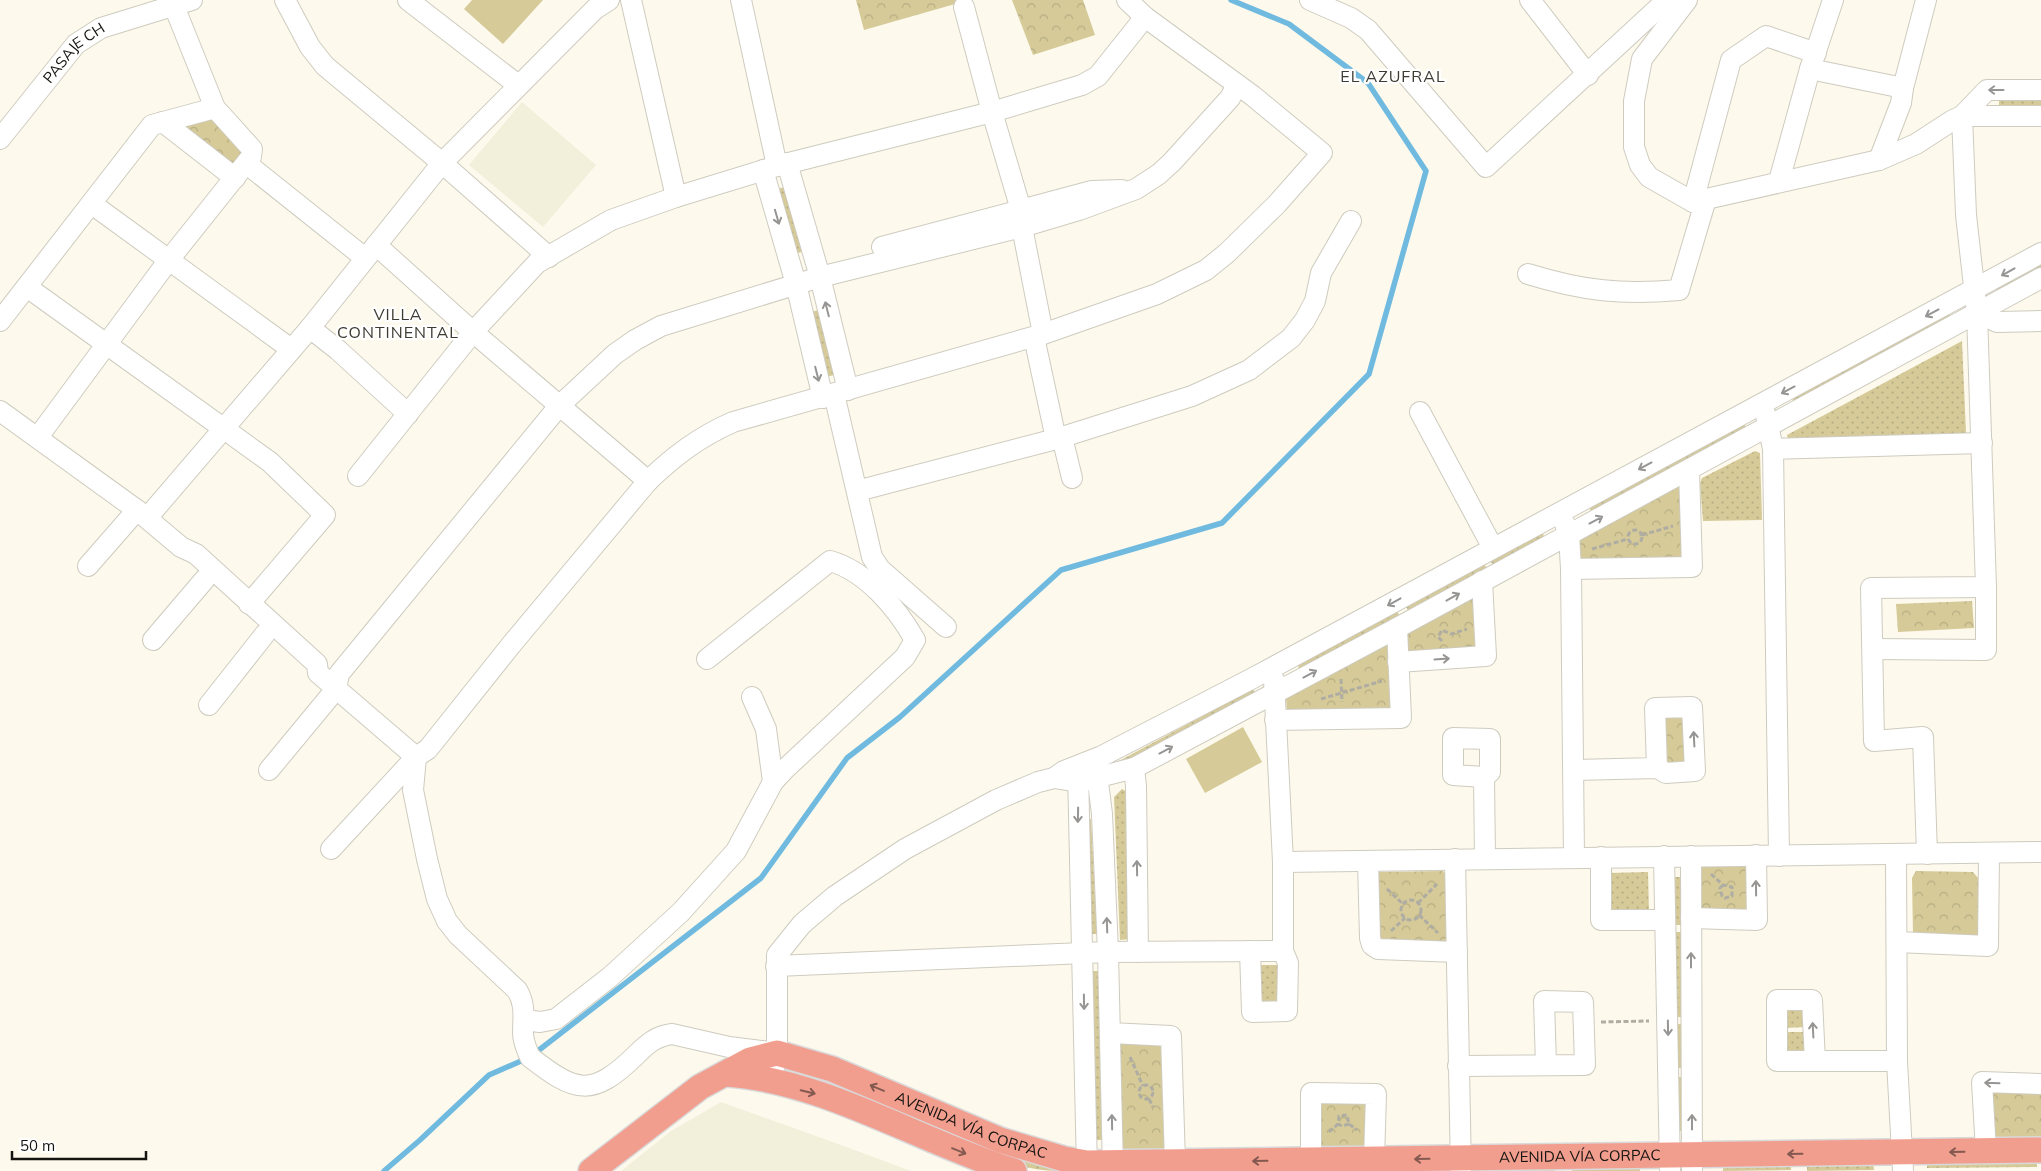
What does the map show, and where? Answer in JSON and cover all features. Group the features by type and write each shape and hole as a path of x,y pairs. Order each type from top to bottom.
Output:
{"main road":[{"name":"AVENIDA VÍA CORPAC","path":"777,1053 832,1069 1000,1140 1087,1167 1175,1162 1311,1160 1374,1160 1461,1165 1902,1162 1986,1151 2041,1150"},
{"path":"591,1171 700,1087 750,1060 777,1053"},
{"name":"AVENIDA VÍA CORPAC","path":"727,1074 745,1076 824,1096 1014,1171"}],"street":[{"path":"285,0 310,47 325,66 442,163 549,257"},
{"path":"408,0 518,85"},
{"path":"88,566 142,514 224,429 310,328 442,163 595,9 608,0"},
{"path":"631,0 676,197"},
{"path":"741,0 776,167 796,284 835,394"},
{"path":"331,849 416,757 428,749 511,645 648,481 670,459 710,433 733,422 1039,336 1149,297 1206,270 1250,233 1322,153 1236,85 1145,17 1128,0"},
{"path":"1310,0 1351,18 1368,30 1486,167 1588,75 1665,0"},
{"path":"1530,0 1588,75"},
{"path":"1687,0 1642,59 1634,100 1634,147 1640,165 1649,177 1700,200 1879,160 1916,144 1962,116 1987,90 2041,90"},
{"path":"1779,181 1813,61 1833,0"},
{"path":"1879,160 1901,103 1903,88 1926,0"},
{"path":"38,437 108,345 168,261 241,171 252,148 215,108 183,2"},
{"name":"PASAJE CH","path":"0,139 76,44 88,34 101,28 183,2"},
{"path":"964,7 1022,219 1039,336 1059,438 1072,478"},
{"path":"358,476 473,332 517,282 537,263 611,220 676,197 776,167 992,112 1082,85 1098,76 1145,17"},
{"path":"1528,274 1565,286 1603,292 1641,293 1679,290 1731,60 1766,36 1813,61 1903,88"},
{"path":"882,247 1022,219 1079,210 1134,190 1154,178 1172,162 1230,98 1236,85"},
{"path":"0,321 152,125 215,108"},
{"path":"1962,116 2041,116"},
{"path":"1873,650 1986,650 1986,587 1977,313 1966,215 1962,116"},
{"path":"163,122 370,251 473,332 648,481"},
{"path":"776,167 820,277 835,394 872,557 880,569 946,627"},
{"path":"92,204 291,349"},
{"path":"269,770 336,689 339,674 559,406 615,354 635,340 661,326 796,284 1022,219"},
{"path":"857,491 1059,438 1213,387 1249,370 1291,338 1304,320 1314,301 1321,274 1351,221"},
{"path":"1087,1167 1078,815 1088,772 1272,668 2041,253"},
{"path":"771,1082 777,1053 777,955 802,924 835,896 929,834 996,800 1038,782 1088,772 1134,768 1690,470 2041,278"},
{"path":"27,287 270,462 324,515 249,604"},
{"path":"1977,313 1997,322 2041,321"},
{"path":"310,328 408,414"},
{"path":"1762,403 1773,449 1779,856"},
{"path":"0,411 142,514 181,547 196,554 317,664 318,673 416,757"},
{"path":"1420,412 1493,548"},
{"path":"1773,449 1982,443"},
{"path":"1571,569 1692,567 1690,470"},
{"path":"1560,512 1569,534 1571,569 1575,770 1574,858"},
{"path":"181,547 188,564 310,674 318,673"},
{"path":"525,1020 540,1022 556,1019 610,977 681,912 736,851 773,782 905,657 914,640 910,631 880,593 844,565 830,561 707,659"},
{"path":"153,640 205,579"},
{"path":"1398,662 1486,656 1482,581"},
{"path":"1927,854 1923,737 1874,741 1871,588 1986,587"},
{"path":"1275,720 1401,718 1397,628"},
{"path":"209,705 265,634"},
{"path":"1250,951 1252,1012 1287,1011 1288,963 1283,951 1283,862 1275,720 1276,692 1272,668"},
{"path":"752,697 766,728 773,782"},
{"path":"416,757 413,790 427,859 438,899 447,921 458,935 517,990 523,1001 525,1020 523,1033 530,1057 567,1082 588,1086 604,1082 655,1038 672,1034 729,1048 777,1053"},
{"path":"1134,768 1136,786 1138,952"},
{"path":"1575,770 1657,768"},
{"path":"1088,772 1108,952 1113,1167"},
{"path":"1484,777 1485,859"},
{"path":"1283,862 2041,852"},
{"path":"1897,942 1988,946 1989,854"},
{"path":"1691,918 1757,920 1756,855"},
{"path":"1896,855 1897,1061 1902,1162"},
{"path":"1664,856 1665,920 1681,1164"},
{"path":"1681,1164 1691,918 1691,856"},
{"path":"1601,857 1601,920 1665,920"},
{"path":"1455,859 1451,945 1461,1165"},
{"path":"1368,861 1370,938 1372,945 1378,949 1451,945"},
{"path":"776,966 1108,952 1283,951"},
{"path":"1815,1061 1812,1000 1777,1000 1777,1061 1815,1061 1897,1061"},
{"path":"1458,1066 1585,1065 1583,1002 1544,1001 1546,1065"},
{"path":"1110,1033 1171,1036 1175,1162"},
{"path":"699,1040 723,1061 727,1074"},
{"path":"1986,1151 1982,1082 2041,1084"},
{"path":"1311,1160 1311,1093 1376,1094 1374,1160"}],"path":[{"path":"1642,535 1676,526"},
{"path":"1591,549 1628,539 1636,544 1640,542 1642,535 1639,530 1634,529 1628,532 1628,539"},
{"path":"1341,670 1342,703"},
{"path":"1315,701 1384,681"},
{"path":"1418,903 1438,883"},
{"path":"1728,884 1732,887 1732,896 1725,898 1722,896 1720,888 1723,885 1728,884"},
{"path":"1384,886 1403,904"},
{"path":"1388,933 1405,918 1415,919 1420,915 1421,910 1418,903 1412,900 1403,904"},
{"path":"1403,904 1401,908 1405,918"},
{"path":"1420,915 1451,945"},
{"path":"1583,1022 1653,1021"},
{"path":"1127,1050 1143,1086"},
{"path":"1148,1085 1153,1089 1153,1095 1150,1099 1146,1100 1140,1096 1139,1092 1143,1086 1148,1085"}],"shaded area":[{"path":"522,102 596,165 543,227 469,165"},
{"path":"721,1102 911,1171 621,1171 671,1131"}],"green space":[{"path":"472,0 543,0 503,44 464,9"},
{"path":"856,0 969,0 864,30"},
{"path":"1012,0 1083,0 1095,35 1033,55"},
{"path":"1999,99 2041,99 2041,109 1999,109"},
{"path":"214,116 246,147 234,170 180,124"},
{"path":"785,187 802,252 793,254 777,189"},
{"path":"2041,262 2041,268 1998,292 1995,288"},
{"path":"819,310 834,375 826,377 811,312"},
{"path":"1949,313 1951,319 1792,406 1793,398"},
{"path":"1962,341 1966,433 1788,438 1787,435"},
{"path":"1745,423 1745,430 1592,514 1589,507"},
{"path":"1755,451 1760,453 1762,520 1703,521 1700,483 1702,478"},
{"path":"1678,485 1686,489 1687,558 1580,564 1579,538"},
{"path":"1543,532 1544,539 1494,567 1490,560"},
{"path":"1484,564 1488,570 1409,613 1406,606"},
{"path":"1470,596 1479,601 1482,650 1407,653 1405,632"},
{"path":"1972,601 1974,628 1898,632 1896,604"},
{"path":"1397,611 1400,617 1299,671 1298,663"},
{"path":"1389,643 1395,710 1287,714 1286,697"},
{"path":"1253,689 1256,695 1122,767 1119,761"},
{"path":"1686,711 1692,764 1665,768 1663,712"},
{"path":"1243,727 1262,762 1205,793 1186,759"},
{"path":"1122,789 1129,793 1132,939 1120,940 1114,797"},
{"path":"1086,819 1091,819 1097,934 1091,934"},
{"path":"1747,864 1753,912 1699,910 1701,869 1704,865"},
{"path":"1443,871 1448,877 1448,939 1439,945 1380,942 1377,937 1378,872"},
{"path":"1916,871 1973,872 1984,885 1983,937 1913,935 1912,878"},
{"path":"1648,872 1649,913 1608,913 1608,873"},
{"path":"1674,877 1681,877 1682,925 1675,925"},
{"path":"1674,932 1682,932 1684,1017 1676,1017"},
{"path":"1259,965 1278,965 1280,1005 1260,1005"},
{"path":"1091,971 1098,971 1102,1140 1095,1140"},
{"path":"1788,1009 1805,1010 1807,1027 1784,1028 1785,1011"},
{"path":"1677,1024 1684,1024 1684,1068 1677,1068"},
{"path":"1784,1032 1807,1032 1807,1051 1785,1051"},
{"path":"1169,1038 1168,1153 1126,1152 1120,1148 1120,1040"},
{"path":"1677,1077 1684,1077 1685,1131 1678,1131"},
{"path":"1988,1089 2041,1091 2041,1140 1989,1140"},
{"path":"1371,1096 1372,1147 1317,1147 1316,1098"},
{"path":"940,1123 1060,1166 1058,1171 1042,1170 996,1158 936,1133"},
{"path":"2037,1160 2037,1167 1927,1168 1927,1161"},
{"path":"1873,1162 1874,1170 1807,1171 1807,1163"},
{"path":"1791,1163 1791,1170 1723,1171 1723,1164"},
{"path":"1640,1164 1640,1171 1572,1171 1572,1166"},
{"path":"1555,1166 1555,1171 1485,1171 1485,1167"}],"waterway":[{"path":"384,1171 489,1075 530,1057 761,878 847,758 900,717 1061,570 1222,523 1369,374 1426,171 1368,83 1289,24 1231,0"}],"district":[{"name":"EL AZUFRAL","path":"1393,76"},
{"name":"VILLA CONTINENTAL","path":"398,323"}]}
